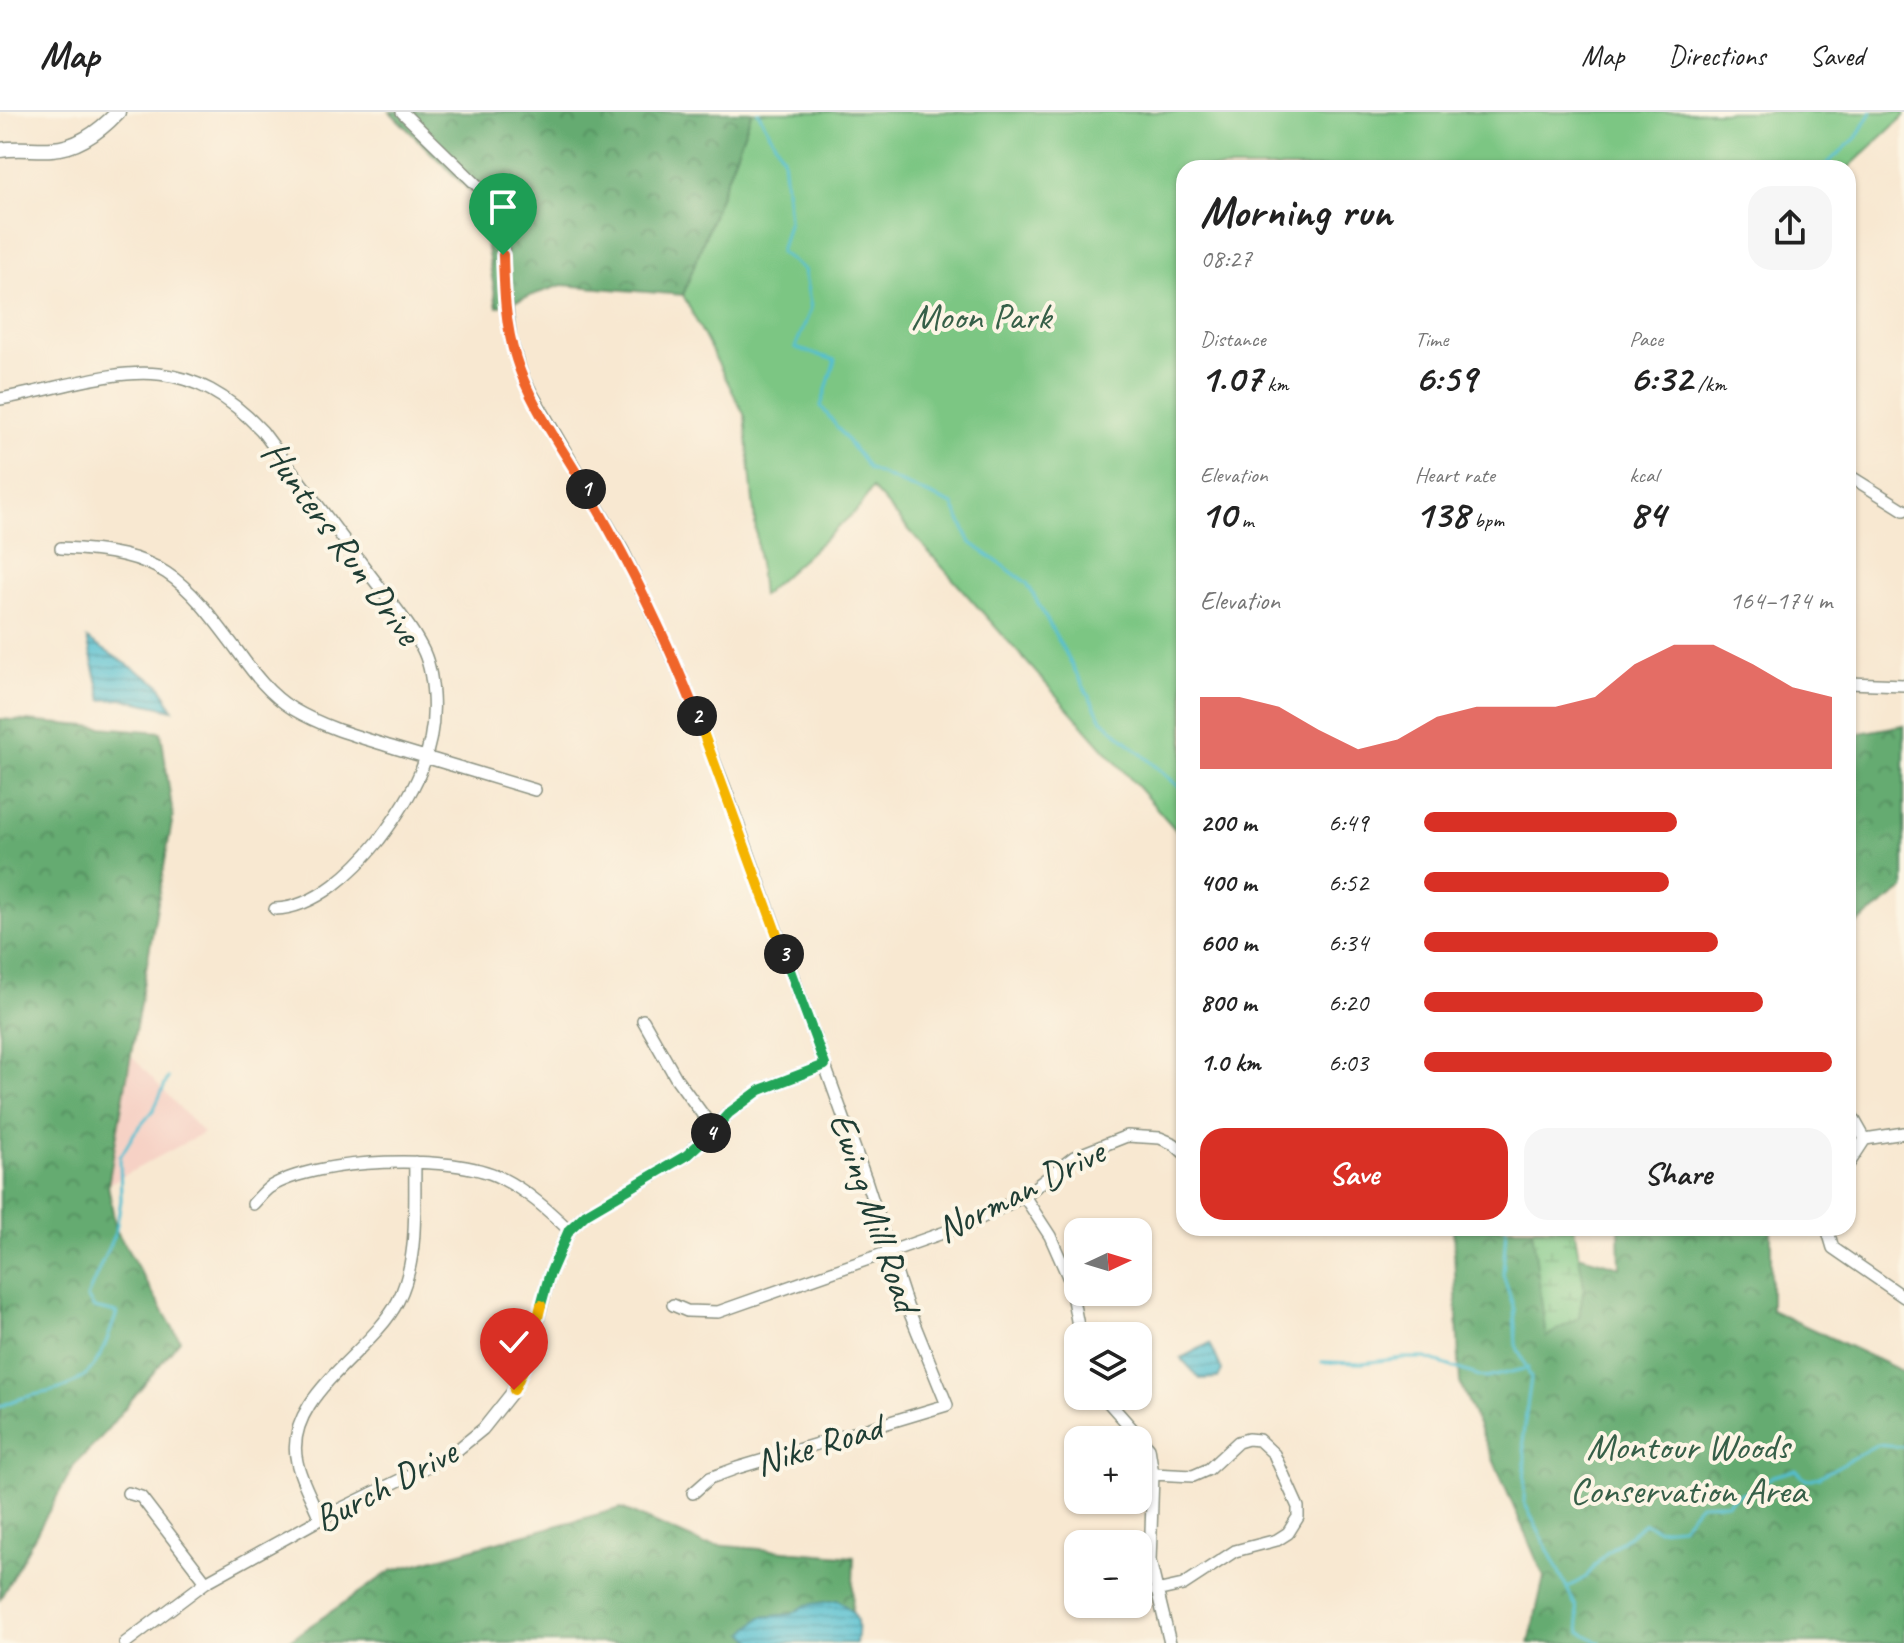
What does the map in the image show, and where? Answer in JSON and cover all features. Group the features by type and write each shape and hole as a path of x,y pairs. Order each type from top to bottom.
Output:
{"main road":[{"path":"0,150 70,146 107,123 118,112"}],"street":[{"name":"Ewing Mill Road","path":"402,112 480,188 494,210 503,240 504,284 511,341 523,378 623,551 680,674 725,788 825,1065 907,1306 947,1405"},
{"name":"Hunters Run Drive","path":"0,399 111,375 161,373 201,384 245,412 262,431 423,650 432,684 435,717 432,742 395,818 368,853 327,891 284,909 275,909"},
{"path":"1856,480 1904,510"},
{"path":"61,548 116,553 143,560 173,576 214,617 250,668 276,698 318,722 535,790"},
{"path":"1856,683 1904,685"},
{"path":"643,1020 676,1078 714,1130"},
{"name":"Burch Drive","path":"125,1643 206,1582 320,1519 451,1455 483,1429 514,1390 528,1359 549,1276 569,1230 586,1214 687,1155 729,1113 760,1090 825,1065"},
{"path":"1856,1123 1865,1139"},
{"path":"1856,1153 1865,1139 1904,1133"},
{"name":"Norman Drive","path":"673,1305 687,1311 718,1312 971,1223 1024,1196 1074,1157 1127,1136 1160,1138 1176,1146"},
{"path":"253,1204 271,1187 326,1169 415,1162 447,1163 499,1177 540,1202 569,1230"},
{"path":"320,1519 296,1461 296,1439 301,1420 311,1399 360,1350 397,1302 410,1267 415,1162"},
{"path":"1024,1196 1050,1236 1069,1279 1077,1322"},
{"path":"1829,1236 1833,1248 1904,1297"},
{"name":"Nike Road","path":"693,1493 710,1478 737,1468 947,1405"},
{"path":"1115,1410 1149,1448 1153,1474 1150,1561 1170,1643"},
{"path":"1153,1474 1193,1476 1209,1469 1238,1442 1259,1440 1274,1454 1298,1507 1298,1517 1288,1533 1277,1540 1235,1551 1183,1585 1156,1591"},
{"path":"128,1493 141,1497 206,1582"}],"shaded area":[{"path":"0,914 203,1133 0,1242"}],"green space":[{"path":"390,112 752,112 683,295 562,285 497,307 479,200"},
{"name":"Moon Park","path":"749,112 1904,112 1904,116 1856,161 1176,160 1176,830 872,488 859,508 762,596 745,416 683,295"},
{"path":"0,719 161,732 173,816 108,1185 116,1230 180,1340 97,1442 75,1464 0,1599"},
{"path":"1904,725 1904,889 1856,924 1856,734"},
{"name":"Montour Woods Conservation Area","path":"1453,1236 1548,1236 1550,1247 1620,1267 1619,1236 1771,1236 1771,1310 1904,1372 1904,1643 1529,1643 1544,1577 1460,1383"},
{"path":"1533,1236 1575,1236 1584,1285 1579,1317 1546,1337"},
{"path":"621,1508 703,1544 854,1557 851,1643 285,1643 391,1571"}],"water":[{"path":"87,639 160,685 173,710 124,699 102,700"},
{"path":"1210,1343 1222,1370 1218,1378 1200,1379 1181,1358"},
{"path":"838,1600 856,1618 856,1643 754,1643 745,1633 761,1617 792,1614 806,1605"}],"waterway":[{"path":"758,112 783,157 789,220 780,252 804,270 811,309 795,348 835,360 821,406 869,469 953,505 971,543 1027,583 1102,720 1176,784"},
{"path":"1831,160 1856,138 1871,112"},
{"path":"0,1407 76,1382 87,1374 101,1354 117,1313 94,1308 87,1297 116,1230 121,1200 120,1157 153,1111 168,1078"},
{"path":"1505,1236 1503,1274 1514,1309 1516,1345 1531,1378 1523,1435 1524,1502 1576,1607 1580,1631 1600,1643"},
{"path":"1322,1362 1362,1363 1425,1358 1486,1378 1528,1368"},
{"path":"1567,1588 1586,1577 1604,1555 1645,1523 1657,1529 1680,1527 1700,1504 1727,1503 1773,1476 1796,1470 1806,1480 1819,1477 1876,1445 1904,1447"}],"route":[{"path":"503,255 511,341 523,378 623,551 680,674 725,788 825,1065 760,1090 729,1113 687,1155 604,1202 569,1230 549,1276 528,1359 514,1390"}]}
